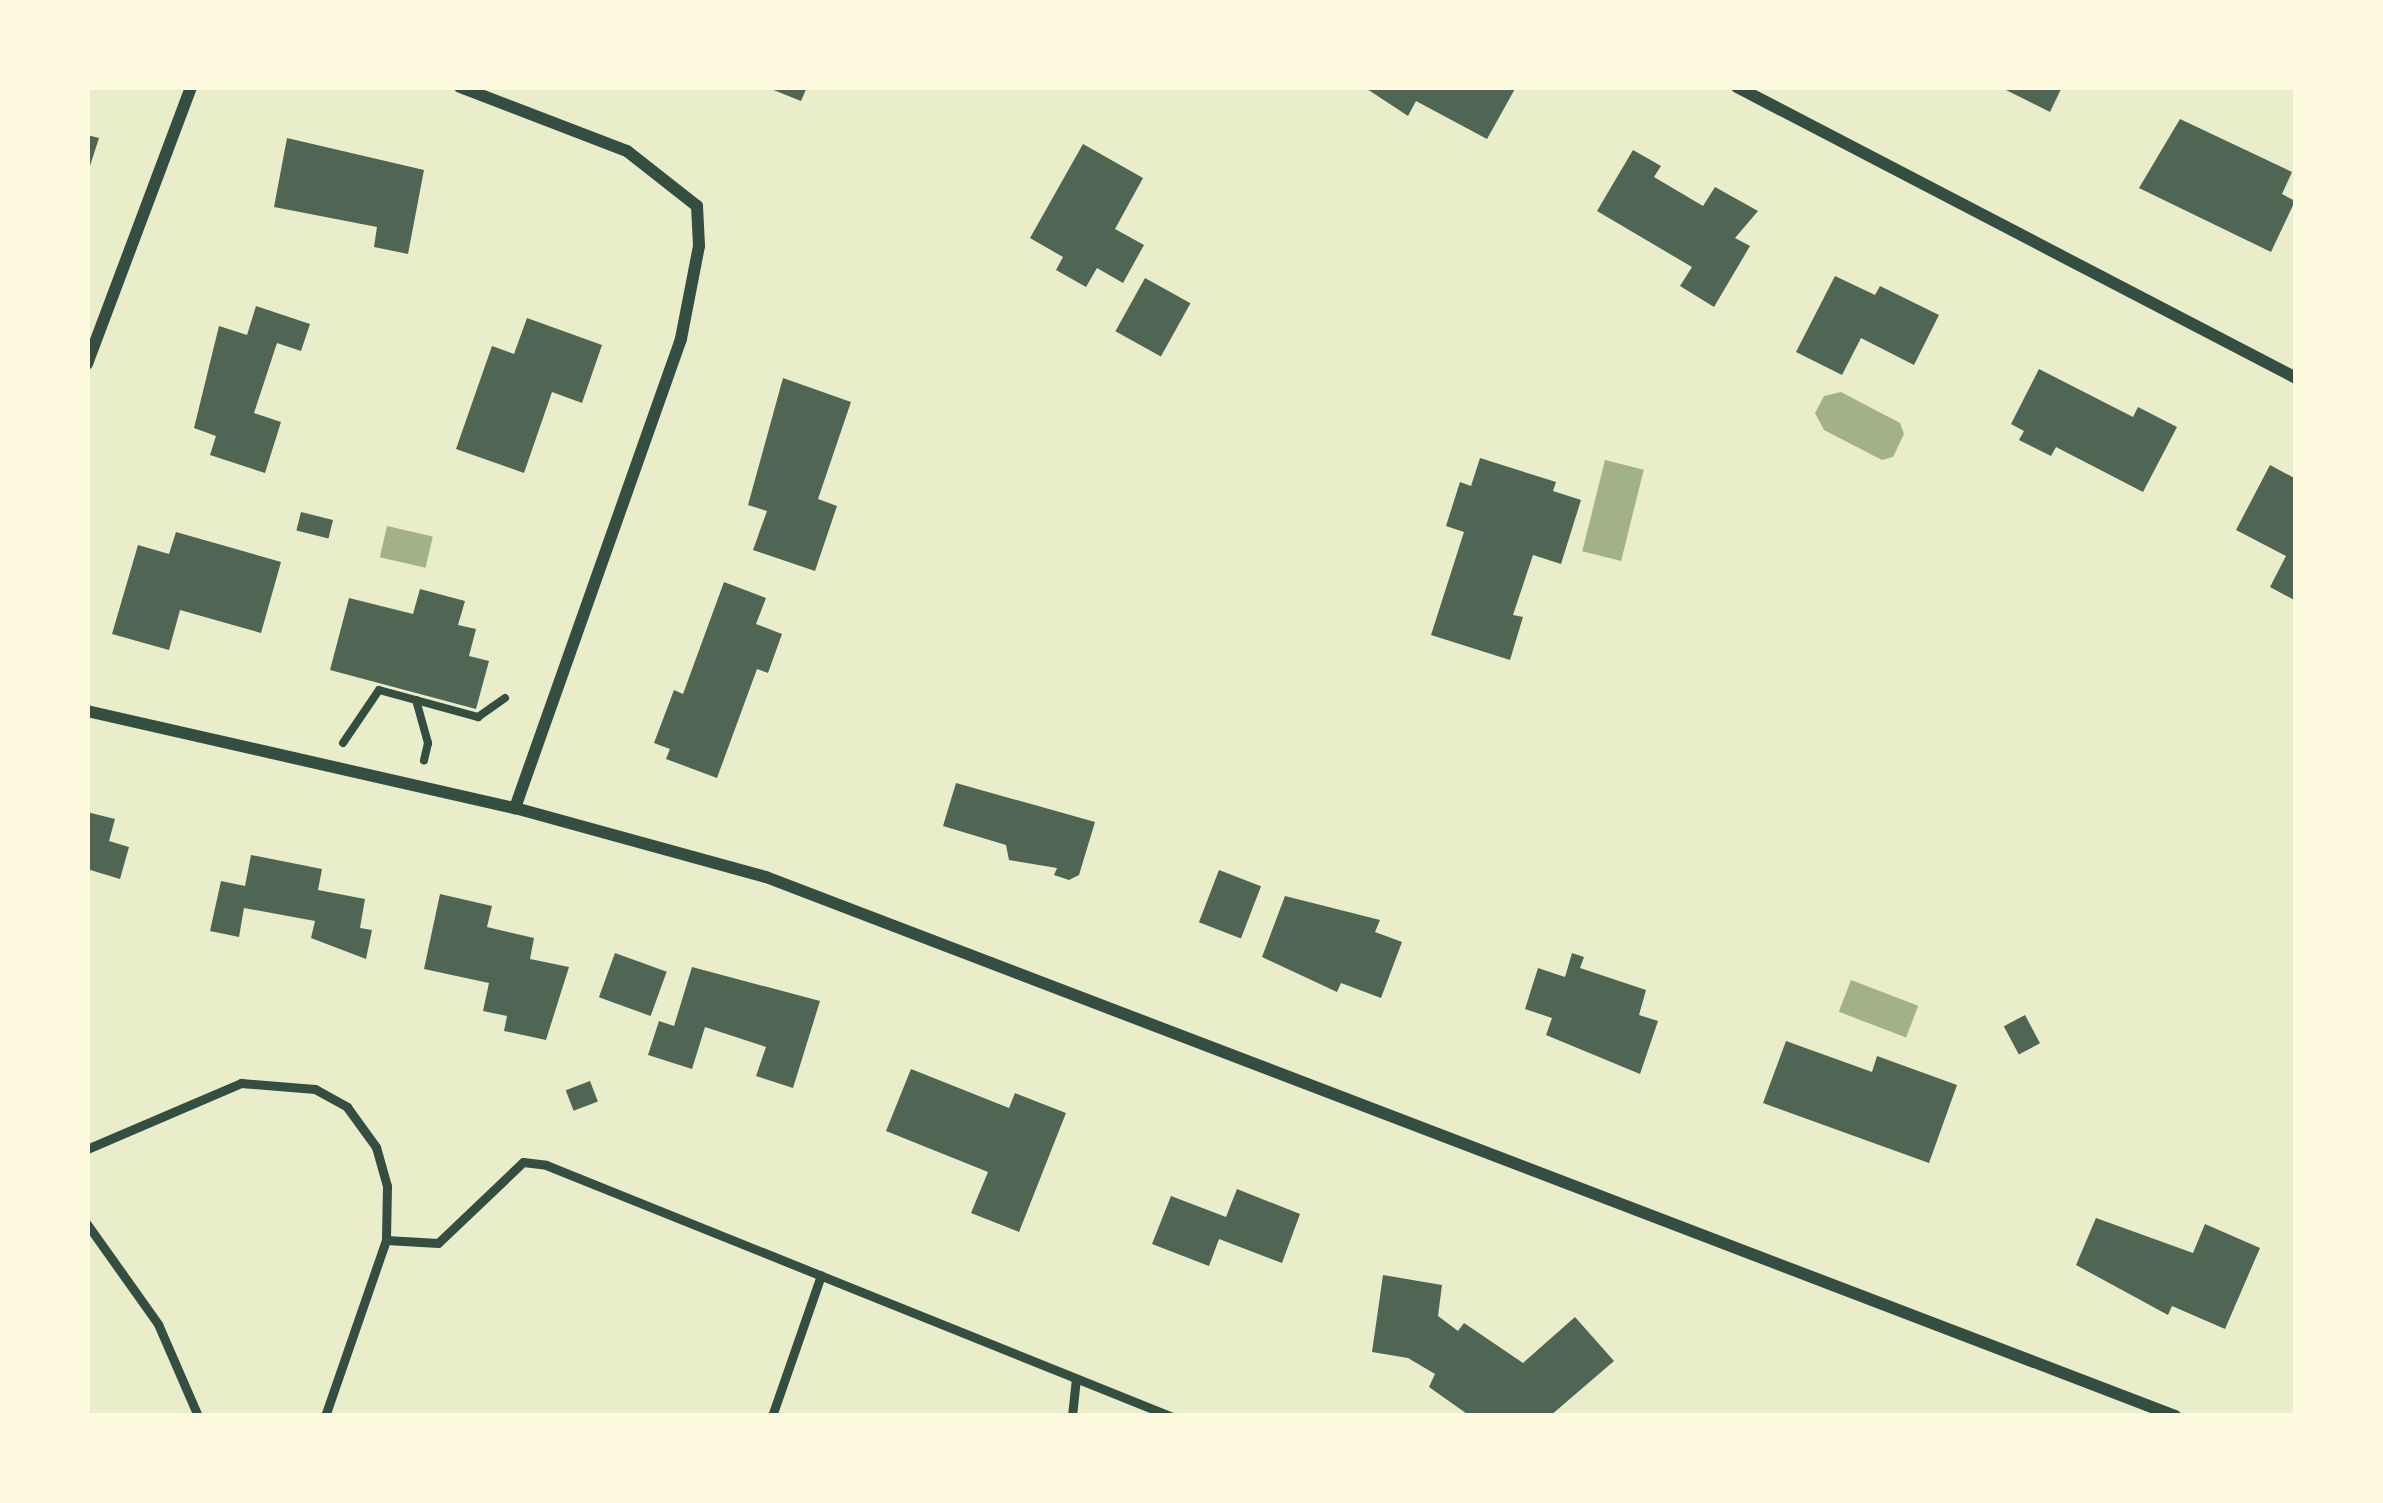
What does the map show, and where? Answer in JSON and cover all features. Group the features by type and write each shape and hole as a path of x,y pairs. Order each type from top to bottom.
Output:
{"street":[{"path":"87,364 191,87"},
{"path":"460,87 627,151 697,206 699,246 681,339 515,808"},
{"path":"1737,87 2296,378"},
{"path":"87,711 177,737 335,764 515,808 766,878 979,955 2175,1416"}],"lane":[{"path":"87,1149 241,1083 315,1089 347,1107 376,1148 387,1186 386,1240 325,1416"},
{"path":"386,1240 438,1243 523,1162 547,1165 1170,1416"},
{"path":"87,1225 158,1324 198,1416"},
{"path":"772,1416 821,1275"},
{"path":"1072,1416 1076,1379"}],"path":[{"path":"335,764 349,729 379,690 478,717 491,715 505,698"},
{"path":"416,700 428,743 419,785"}],"shaded area":[{"path":"1841,392 1900,423 1904,434 1893,457 1882,460 1824,430 1815,413 1824,396"},
{"path":"1605,460 1644,470 1621,561 1582,551"},
{"path":"387,526 433,537 426,568 380,557"},
{"path":"1851,980 1918,1006 1906,1038 1839,1012"}],"building":[{"path":"766,87 807,87 801,101"},
{"path":"1364,87 1516,87 1487,139 1416,101 1408,116"},
{"path":"2000,87 2062,87 2050,112"},
{"path":"2180,119 2292,172 2282,194 2295,201 2271,252 2139,188"},
{"path":"87,135 99,138 88,172 87,172"},
{"path":"287,138 424,170 408,254 374,247 377,227 274,207"},
{"path":"1083,144 1143,178 1115,229 1144,245 1123,283 1097,268 1086,287 1056,270 1063,257 1030,238"},
{"path":"1633,150 1661,166 1654,177 1703,206 1715,187 1758,211 1735,238 1750,246 1714,307 1680,286 1692,267 1597,211"},
{"path":"1835,276 1875,295 1880,286 1939,315 1914,365 1861,338 1842,375 1796,352"},
{"path":"1145,278 1190,303 1161,357 1115,331"},
{"path":"256,306 310,324 301,351 277,343 254,413 281,422 265,473 210,455 216,436 194,428 219,326 247,335"},
{"path":"527,318 602,345 582,403 552,392 524,473 456,449 492,346 514,354"},
{"path":"2039,369 2133,417 2138,407 2177,427 2143,492 2056,447 2051,456 2019,440 2024,431 2011,424"},
{"path":"783,378 851,402 818,499 837,506 815,571 753,550 767,511 748,505"},
{"path":"1480,458 1556,482 1553,491 1581,500 1561,564 1533,555 1513,615 1523,617 1510,660 1431,635 1464,532 1446,526 1460,482 1471,486"},
{"path":"2270,465 2296,479 2296,601 2270,587 2286,556 2236,530"},
{"path":"301,512 333,520 328,538 296,530"},
{"path":"176,532 281,562 261,633 180,610 169,650 112,634 138,545 169,554"},
{"path":"724,582 766,598 756,624 782,634 768,673 757,669 717,778 666,759 670,749 654,743 674,690 683,694"},
{"path":"420,589 465,601 458,625 476,629 469,656 489,661 476,709 330,670 349,598 413,614"},
{"path":"956,783 1095,822 1079,875 1069,880 1054,875 1057,868 1009,860 1006,845 943,826"},
{"path":"87,812 115,819 109,841 129,847 120,879 87,869"},
{"path":"251,855 322,869 318,890 365,899 360,928 372,930 366,959 311,938 315,921 244,908 239,937 210,931 221,881 245,886"},
{"path":"1219,870 1261,886 1241,938 1199,922"},
{"path":"440,894 492,906 487,927 534,938 530,959 569,967 546,1040 504,1031 507,1016 483,1011 489,983 424,969"},
{"path":"1285,896 1380,920 1375,932 1402,942 1381,998 1341,983 1337,992 1262,957"},
{"path":"615,953 667,972 651,1016 599,997"},
{"path":"1572,953 1584,957 1580,968 1646,990 1639,1015 1658,1021 1640,1074 1546,1035 1552,1018 1525,1009 1538,968 1565,977"},
{"path":"692,967 820,1001 793,1088 756,1076 766,1047 705,1027 692,1069 648,1055 659,1021 674,1026"},
{"path":"2025,1015 2040,1043 2019,1055 2004,1026"},
{"path":"1786,1041 1872,1072 1877,1056 1957,1085 1929,1163 1763,1103"},
{"path":"911,1069 1009,1108 1015,1093 1066,1113 1019,1232 971,1213 988,1172 886,1131"},
{"path":"590,1081 598,1102 574,1111 566,1090"},
{"path":"1237,1189 1300,1214 1282,1263 1219,1239 1209,1266 1152,1244 1171,1196 1226,1217"},
{"path":"2096,1218 2193,1253 2205,1224 2260,1248 2225,1329 2172,1306 2168,1315 2076,1265"},
{"path":"1383,1275 1442,1285 1438,1316 1458,1331 1464,1323 1523,1363 1575,1317 1614,1361 1550,1416 1470,1416 1429,1387 1435,1374 1408,1358 1372,1352"}]}
